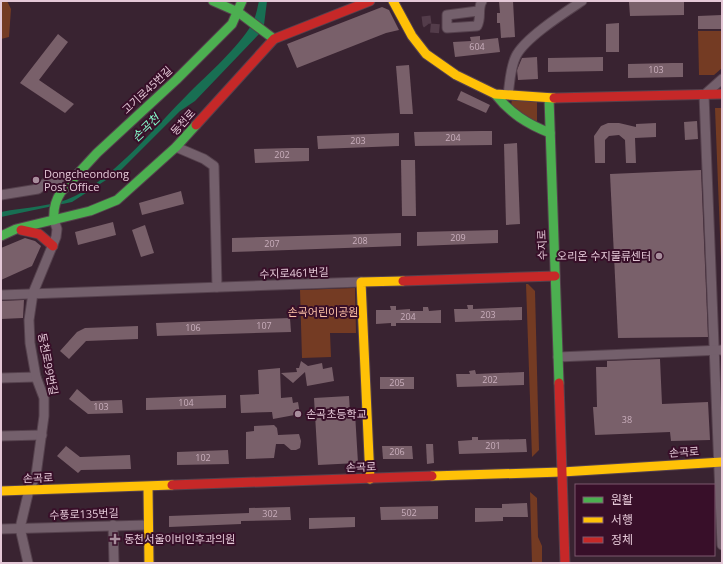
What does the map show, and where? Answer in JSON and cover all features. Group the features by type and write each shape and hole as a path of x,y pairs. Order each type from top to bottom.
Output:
{"street":[{"path":"213,1 238,12 271,37"},
{"name":"고기로45번길","path":"64,188 97,153 176,80 232,24 242,1"},
{"name":"동천로","path":"1,236 16,230 90,211 117,200 176,147 271,37 370,1"},
{"path":"393,1 412,36 426,54 478,88 495,94 549,98 722,94"},
{"path":"478,11 482,1"},
{"path":"508,95 511,68 520,49 554,20 582,1"},
{"path":"722,78 704,95 718,350 722,545"},
{"path":"495,94 504,106 517,118 529,126 550,133"},
{"name":"수지로","path":"549,98 565,563"},
{"path":"176,147 204,159 214,166 217,287"},
{"path":"1,195 38,189 48,181 64,188 56,199 53,212 54,220"},
{"name":"동천로99번길","path":"28,563 20,528 29,490 36,475 44,416 44,398 36,377 30,343 29,320 33,294 53,246 57,229 54,220"},
{"path":"16,230 35,231 43,236 53,246"},
{"name":"수지로461번길","path":"1,295 555,276"},
{"path":"362,282 370,479"},
{"path":"558,357 718,350"},
{"path":"1,378 36,377"},
{"path":"1,436 42,435"},
{"name":"손곡로","path":"1,491 562,472 720,462"},
{"path":"148,487 149,563"},
{"name":"수풍로135번길","path":"1,528 148,524"},
{"path":"113,526 114,563"}],"green space":[{"path":"1,1 7,1 11,9 9,37 1,39"},
{"path":"698,31 722,31 722,68 714,75 699,75"},
{"path":"512,99 537,102 537,124 511,106"},
{"path":"715,108 722,108 722,285"},
{"path":"526,284 528,284 535,291 539,450 532,457"},
{"name":"손곡어린이공원","path":"355,288 356,333 330,333 331,357 302,358 300,290"},
{"path":"530,492 537,498 538,537 542,546 542,563 532,563"}],"shaded area":[{"path":"259,1 267,1 264,25 260,33 195,101 180,111 120,171 72,202 1,217 1,212 48,205 66,200 90,187 105,176 135,149 239,42 252,24"}],"building":[{"path":"499,1 513,1 515,37 501,38 500,23 497,23 497,13 500,13"},
{"path":"684,1 684,15 630,16 629,2"},
{"path":"382,7 389,10 399,30 386,33 297,68 287,44"},
{"path":"722,15 722,29 698,29 698,16"},
{"path":"619,23 619,52 606,52 606,24"},
{"path":"58,34 68,42 39,80 74,104 65,113 20,83"},
{"path":"480,36 480,40 498,38 500,52 455,57 453,42 471,41 470,37"},
{"path":"537,57 538,79 518,80 517,70 522,58"},
{"path":"603,57 603,71 548,72 548,58"},
{"path":"683,63 683,77 628,78 628,64"},
{"path":"409,65 413,114 400,114 396,66"},
{"path":"461,91 490,105 486,113 457,100"},
{"path":"697,121 698,139 685,140 684,122"},
{"path":"608,123 619,123 636,127 636,124 656,123 656,137 635,138 636,163 626,163 625,140 619,135 609,136 605,140 605,163 595,163 594,136 601,126"},
{"path":"492,131 492,145 415,146 414,132"},
{"path":"399,133 399,146 318,149 317,136"},
{"path":"517,143 520,224 506,225 504,144"},
{"path":"309,148 309,161 255,163 254,149"},
{"path":"401,160 415,160 416,216 402,216"},
{"name":"오리온 수지물류센터","path":"701,170 708,337 618,338 610,174"},
{"path":"181,191 184,204 142,215 139,203"},
{"path":"113,222 116,235 78,245 75,232"},
{"path":"145,225 154,253 141,257 132,230"},
{"path":"498,230 498,243 417,246 417,232"},
{"path":"401,233 401,246 232,252 232,238"},
{"path":"25,238 35,241 41,246 32,266 1,280 1,248"},
{"path":"24,300 23,318 1,319 1,301"},
{"path":"467,305 473,305 473,309 522,307 522,320 455,322 454,309 468,309"},
{"path":"390,306 396,306 396,310 410,309 410,311 423,311 423,307 428,307 429,311 441,310 441,323 396,323 396,326 391,326 391,323 376,324 376,310 391,310"},
{"path":"290,318 291,332 157,336 156,323"},
{"path":"138,326 138,339 86,341 69,359 60,351 77,332 85,328"},
{"path":"660,359 662,404 708,402 710,440 671,441 670,432 595,435 593,407 597,407 596,367 607,367 607,361"},
{"path":"301,361 308,366 322,363 323,369 332,367 334,381 307,386 305,372 293,383 281,373 297,372 296,368 299,368"},
{"path":"280,368 281,398 292,397 293,403 298,402 300,414 273,419 272,412 241,413 240,395 259,394 258,370"},
{"path":"475,370 476,374 524,372 524,385 457,387 456,374 470,374 469,371"},
{"path":"380,377 414,377 414,389 380,389"},
{"path":"77,389 91,401 122,400 123,413 88,414 69,399"},
{"path":"226,395 226,408 146,410 146,398"},
{"path":"349,396 350,413 355,413 358,463 318,465 314,398"},
{"path":"274,425 277,428 278,435 299,434 301,441 300,448 291,450 284,444 276,444 274,458 246,459 246,432 254,431 254,426"},
{"path":"472,437 478,437 478,440 526,439 527,452 459,454 458,441 472,440"},
{"path":"426,444 433,444 434,463 427,464"},
{"path":"66,446 80,457 130,455 131,469 81,470 78,473 57,456"},
{"path":"382,446 412,446 413,459 383,459"},
{"path":"228,450 229,464 177,465 177,452"},
{"path":"527,503 528,517 503,517 503,521 475,522 475,508 502,508 502,504"},
{"path":"438,506 438,519 381,520 380,507"},
{"path":"290,507 291,520 241,521 241,524 169,527 169,516 249,513 249,508"},
{"path":"355,517 355,527 309,529 309,518"}],"tunnel":[{"path":"426,16 427,24 430,28 441,29"}],"traffic: fast":[{"path":"213,1 238,12 274,39"},
{"path":"54,220 55,205 61,192 97,153 176,80 232,24 242,1"},
{"path":"495,94 507,107 520,117 534,126 550,133"},
{"path":"549,98 559,383"},
{"path":"1,236 16,229 90,211 117,200 176,147 196,125"}],"traffic: slow":[{"path":"393,1 412,36 426,54 456,75 495,94 554,98"},
{"path":"370,479 361,282 403,281"},
{"path":"432,476 562,472 722,462"},
{"path":"1,491 172,485"},
{"path":"148,487 149,563"}],"traffic: jam":[{"path":"196,125 274,39 370,1"},
{"path":"554,98 722,94"},
{"path":"21,230 39,234 53,246"},
{"path":"403,281 555,276"},
{"path":"559,383 565,563"},
{"path":"172,485 432,476"}],"place":[{"name":"Dongcheondong Post Office","path":"36,180"},
{"name":"오리온 수지물류센터","path":"659,256"},
{"name":"손곡초등학교","path":"298,414"},
{"name":"동천서울이비인후과의원","path":"115,539"}],"water label":[{"name":"손곡천","path":"146,128"}]}
